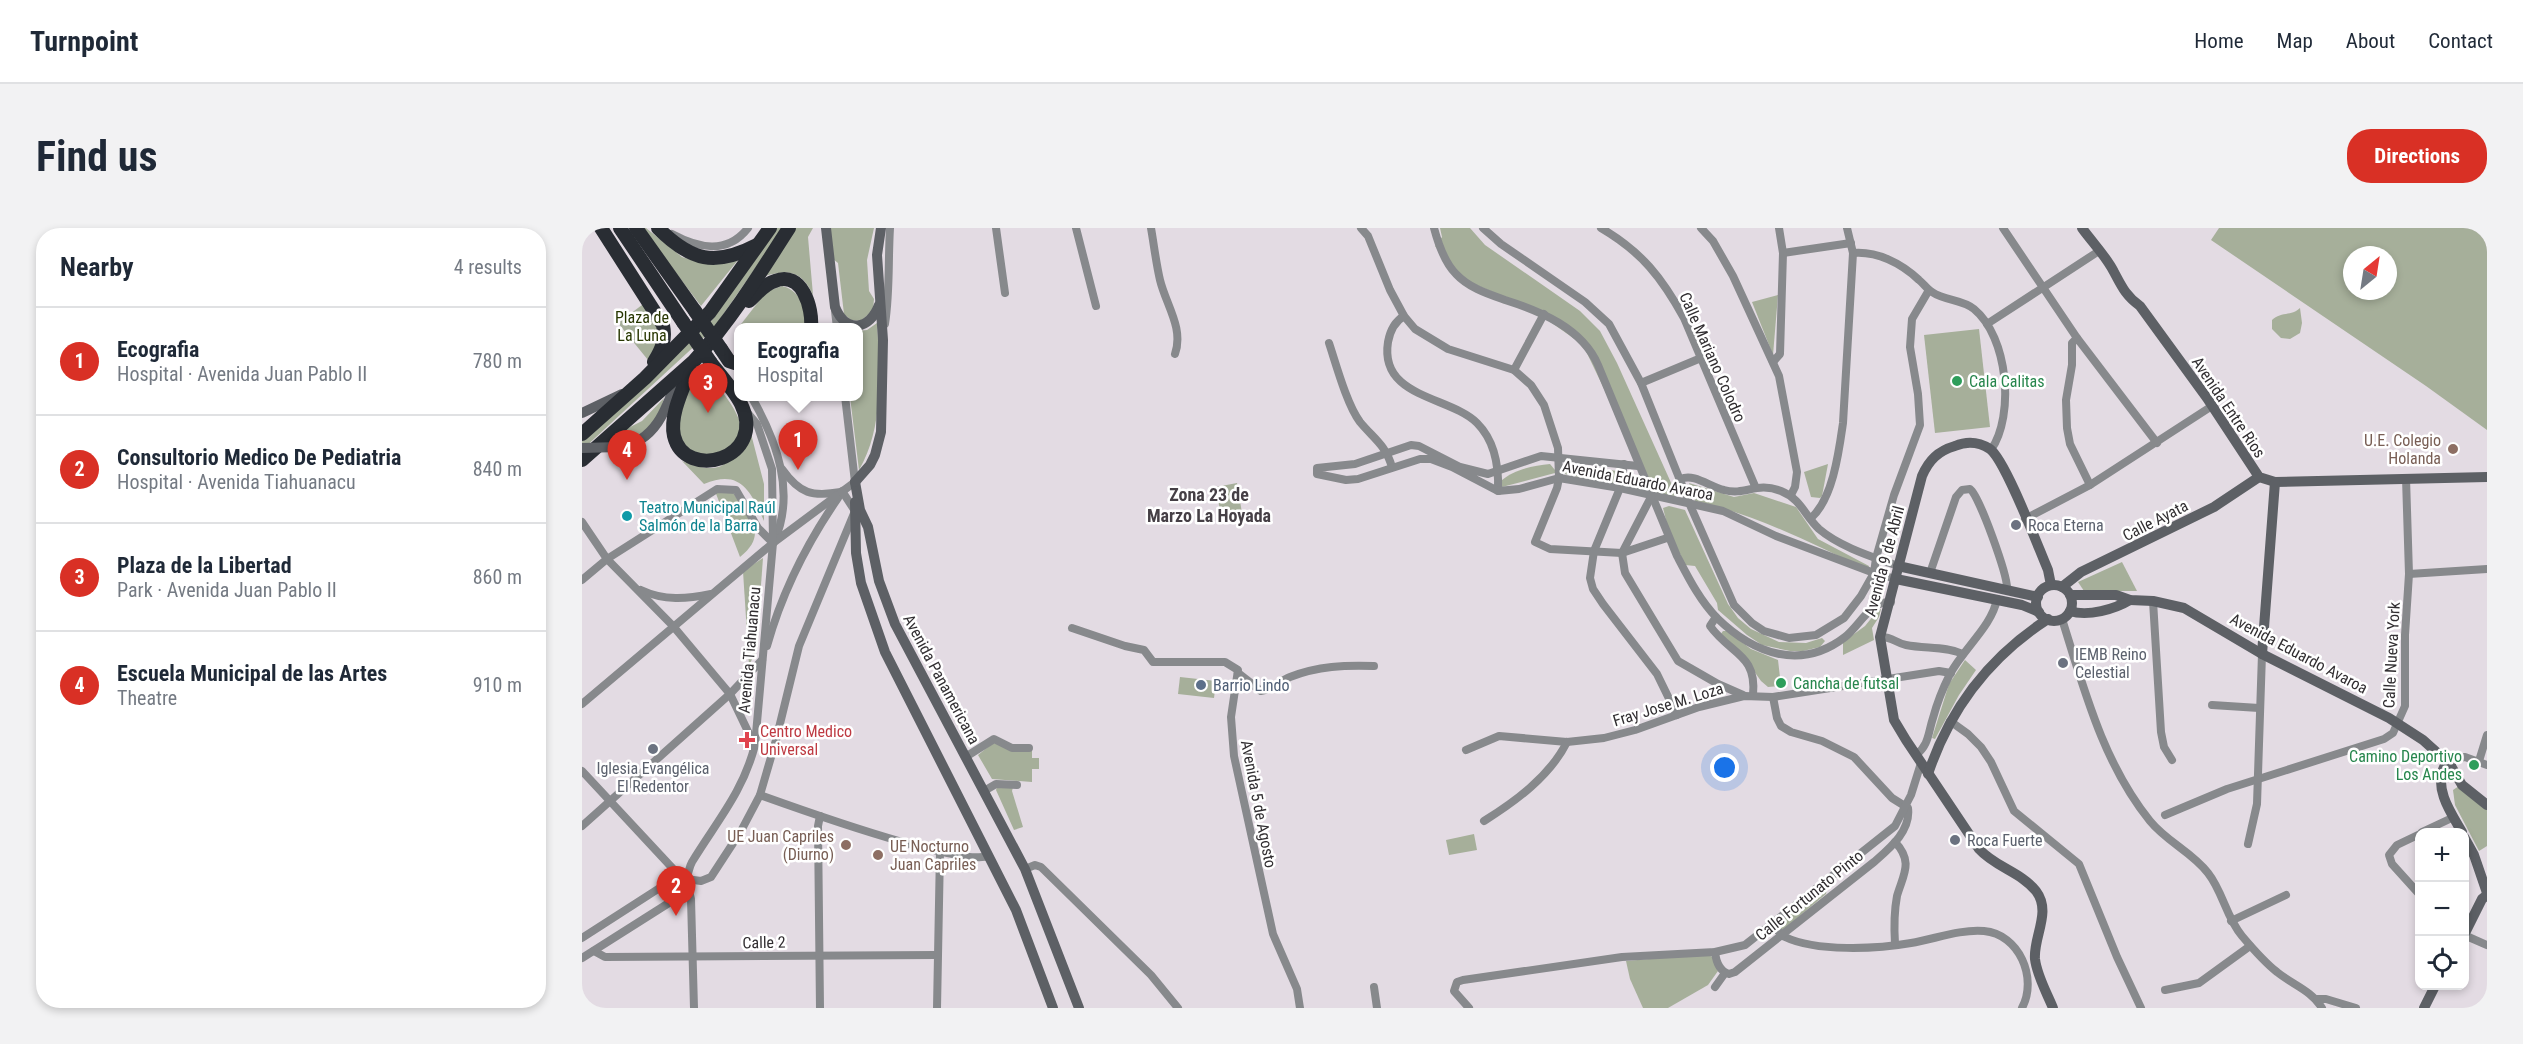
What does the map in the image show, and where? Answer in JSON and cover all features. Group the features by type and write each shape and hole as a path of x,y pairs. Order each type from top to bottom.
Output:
{"highway":[{"path":"601,228 663,325 665,333 663,348 644,379"},
{"path":"620,228 711,363 734,388"},
{"path":"636,228 730,358"},
{"path":"658,228 683,250 708,259 740,254 759,244"},
{"path":"582,434 644,379 710,312 770,228"},
{"path":"724,327 789,228"},
{"path":"582,460 694,361 763,288 775,280 786,279 803,290 812,316 811,323"},
{"path":"694,361 674,419 674,436 680,447 690,456 704,462 727,457 741,443 746,401"}],"street":[{"path":"664,228 685,241 710,247 729,244 748,228"},
{"path":"826,228 837,323"},
{"path":"582,704 773,543 855,482 870,465 878,447 883,377 883,340 877,255 881,228"},
{"path":"883,340 890,295 887,266 890,228"},
{"path":"996,228 1005,293"},
{"path":"1076,228 1096,306"},
{"path":"1151,228 1160,281 1178,330 1178,347 1175,354"},
{"path":"1361,228 1368,236 1390,290 1404,316 1415,329 1434,343 1514,370 1531,385 1544,405 1555,433 1560,456 1559,478 1535,542 1544,548 1623,553 1667,538"},
{"path":"1434,228 1452,270 1465,282 1484,292 1544,314 1581,340 1594,355 1667,538 1688,577 1716,617 1747,641 1774,653 1803,656 1833,645 1856,627 1877,603 1891,602"},
{"path":"1483,228 1501,244 1600,314 1615,332 1641,384 1734,605 1742,615 1764,631 1789,638 1803,638 1826,631 1852,609 1874,573 1894,495 1920,425 1918,394 1911,365 1910,340 1915,312 1929,290"},
{"name":"Calle Mariano Colodro","path":"1601,228 1615,232 1647,262 1684,318 1755,486"},
{"path":"1701,228 1724,258 1773,362 1783,391 1797,472 1795,487 1791,495 1820,530 1876,558 1898,566 2038,597"},
{"path":"1773,362 1780,354 1783,253 1779,228"},
{"path":"1811,518 1825,500 1844,423 1853,253 1848,228"},
{"path":"2003,228 2077,338 2157,443"},
{"name":"Avenida Entre Rios","path":"2082,228 2114,272 2119,285 2127,296 2140,306 2212,406 2259,477 2275,482 2487,477"},
{"path":"1783,253 1851,243"},
{"path":"1987,324 2099,251"},
{"path":"1853,253 1871,254 1897,264 1929,290 1974,308 1987,324 2002,358 2005,373 1999,437 1991,450 2004,468 2048,570 2072,601 2066,615 2097,727 2120,776 2151,822 2206,870 2231,921 2250,946 2278,973 2310,992 2322,1008"},
{"path":"863,324 875,315 880,302"},
{"path":"835,307 839,317 847,323"},
{"path":"1514,370 1544,314"},
{"path":"1404,316 1396,321 1390,335 1388,345 1391,368 1402,383 1414,391 1456,409 1477,423 1490,442 1499,472 1497,492 1452,467 1431,459 1420,459 1358,479 1346,480 1317,474 1317,468 1355,464 1411,445 1419,446 1478,473 1499,472"},
{"path":"2077,338 2072,343 2072,365 2065,413 2070,444 2090,485"},
{"path":"1329,343 1353,410 1360,422 1387,452 1392,467"},
{"path":"1641,384 1701,358"},
{"path":"582,448 633,445 656,428 678,375"},
{"path":"582,413 633,389"},
{"path":"746,401 774,440 781,467 784,501 781,526 773,543"},
{"path":"746,401 757,424 772,469 773,543"},
{"path":"846,401 855,482 856,553 861,583 885,652 1016,910 1053,1008"},
{"path":"2025,519 2090,485 2212,406"},
{"name":"Avenida 9 de Abril","path":"1991,450 1981,444 1960,444 1940,452 1932,459 1922,476 1898,566 1891,602 1880,637 1894,720 1918,759 1986,856 2024,880 2039,895 2042,911 2035,958 2053,1008"},
{"name":"Avenida Eduardo Avaroa","path":"1499,472 1527,459 1541,456 1560,456 1638,466"},
{"path":"1624,464 1620,488 1594,551 1590,571 1593,588 1614,620 1657,674 1677,715"},
{"path":"781,467 791,481 803,490 819,495 842,491"},
{"name":"Avenida Eduardo Avaroa","path":"1680,479 1690,477 1715,488 1736,492 1755,486 1778,489 1791,495"},
{"name":"Calle Ayata","path":"2061,589 2081,572 2214,507 2259,477"},
{"name":"Avenida Eduardo Avaroa","path":"1497,492 1519,489 1559,478 1704,506 1874,573 2029,607 2043,616"},
{"name":"Calle Nueva York","path":"2165,815 2204,797 2384,739 2393,733 2399,724 2406,697 2405,635 2409,574 2406,478"},
{"name":"Avenida Panamericana","path":"855,482 860,510 868,527 879,581 895,624 1025,869 1079,1008"},
{"path":"2248,844 2254,826 2262,654 2275,482"},
{"path":"582,580 607,559 717,489 736,490 758,528 773,543"},
{"path":"1930,573 1956,497 1962,490 1970,489 1977,496 1992,535 2007,579 2007,589"},
{"path":"842,491 855,511"},
{"path":"582,826 762,662 794,573 842,491"},
{"path":"1651,497 1623,553 1625,573 1633,590 1678,661 1744,696"},
{"path":"582,938 672,880 701,881 711,877 741,831 760,795 799,646 855,511"},
{"path":"582,522 607,559 673,626 729,694 755,745"},
{"name":"Avenida Tiahuanacu","path":"582,958 672,900 681,891 691,863 736,796 745,777 755,745 773,543"},
{"path":"2409,574 2487,569"},
{"path":"635,587 657,597 696,597 713,593"},
{"path":"2043,616 2037,605 2038,597 2043,589 2061,589"},
{"name":"Avenida Eduardo Avaroa","path":"2061,589 2104,593 2130,600 2153,601 2184,608 2262,654 2399,724 2448,762 2462,784 2487,805"},
{"name":"Calle Fortunato Pinto","path":"1469,1008 1454,991 1457,982 1471,978 1508,975 1622,957 1714,951 1745,945 1895,826 1906,806 1918,759 1926,746 1932,719 1951,673 1991,619 1997,599"},
{"name":"Avenida Eduardo Avaroa","path":"2066,615 2120,606 2130,600"},
{"path":"2153,601 2161,732 2164,747 2172,760"},
{"path":"1928,774 1950,721 1964,698 1999,656 2043,616 2066,615"},
{"path":"1716,617 1710,626 1719,639 1748,664 1752,671 1753,695"},
{"path":"1072,628 1144,650 1153,662 1224,662 1236,667 1238,673 1244,675 1253,687 1261,691 1288,677 1342,664 1374,666"},
{"path":"1826,631 1833,645"},
{"path":"1880,637 1889,636 1902,645 1963,654"},
{"name":"Fray Jose M. Loza","path":"1466,750 1499,736 1567,742 1604,738 1744,696 1773,697 1939,671 1951,673"},
{"name":"Avenida 5 de Agosto","path":"1238,673 1231,717 1234,756 1273,934 1297,989 1300,1008"},
{"path":"1773,697 1781,726 1791,732 1822,741 1854,757 1892,798 1906,806"},
{"path":"2212,705 2259,708"},
{"path":"1950,721 1981,747 1991,762 2014,811 2079,864 2117,957 2141,1008"},
{"path":"2460,828 2440,785 2448,762 2465,757 2483,763 2487,735"},
{"path":"967,756 994,739 1012,748 1029,748"},
{"path":"1484,821 1509,806 1553,765 1567,742"},
{"path":"582,771 684,881 691,899 694,1008"},
{"path":"984,791 996,784 1017,785"},
{"path":"760,795 820,816 940,851 976,859 989,856"},
{"name":"Calle Fortunato Pinto","path":"1725,973 1736,972 1882,855 1895,842 1907,822 1909,810 1906,806"},
{"path":"820,816 818,826 820,1008"},
{"path":"2431,828 2454,817"},
{"path":"2415,836 2397,845 2389,855 2392,864 2415,889"},
{"path":"1895,842 1904,858 1906,873 1897,897 1895,944"},
{"path":"1874,844 1882,855"},
{"path":"2469,846 2487,894 2482,899 2469,927"},
{"path":"937,1008 936,955 940,851"},
{"path":"1025,869 1035,865 1041,867 1151,975 1178,1008"},
{"path":"1834,873 1844,886"},
{"path":"2231,921 2286,895"},
{"path":"1772,924 1782,936 1801,942 1857,948 1976,931 1990,932 2004,938 2015,947 2022,959 2027,989 2022,1008"},
{"path":"2467,936 2487,945"},
{"path":"2165,990 2199,983 2250,946"},
{"name":"Calle 2","path":"594,951 599,956 605,957 936,955"},
{"path":"1714,951 1717,962 1725,973 1715,987"},
{"path":"1374,987 1377,1008"},
{"path":"2424,1008 2433,990"},
{"path":"2317,999 2356,1008"}],"green space":[{"path":"642,228 646,228 682,257 701,263 738,260 701,306"},
{"path":"776,228 783,228 713,329 582,450 582,441 710,323"},
{"path":"796,228 813,228 808,237 813,295 804,281 794,274 781,273 765,276"},
{"path":"829,228 874,228 867,260 869,291 874,299 873,310 861,321 851,320 844,314 838,263 833,259"},
{"path":"1440,228 1470,228 1485,245 1580,311 1600,331 1617,363 1677,496 1655,495 1583,345 1532,309 1456,276 1435,246 1442,237"},
{"path":"2219,228 2487,228 2487,430 2211,240"},
{"path":"782,286 788,288 801,301 805,323 742,323 766,292"},
{"path":"1778,295 1773,355 1752,302"},
{"name":"Plaza de La Luna","path":"646,302 661,335 648,360 618,323"},
{"path":"2300,308 2302,323 2300,333 2290,339 2281,338 2272,329 2272,320"},
{"path":"877,323 878,399 873,436 859,470 850,401 863,401 863,330"},
{"name":"Cala Calitas","path":"1979,329 1990,427 1935,433 1924,335"},
{"path":"705,370 734,409 740,430 735,443 724,451 710,455 696,454 685,447 679,433 681,412 687,393"},
{"path":"664,398 656,418 644,431 628,439 608,443 624,430 642,421"},
{"path":"749,426 764,484 764,521 749,492 743,486 727,479 704,484 682,461 709,468 726,463 738,449"},
{"path":"1550,464 1555,473 1502,487 1501,481 1518,471"},
{"path":"1828,464 1822,496 1820,498 1811,497 1804,472"},
{"path":"1563,465 1618,471 1620,475 1617,483 1612,484 1564,474 1561,472"},
{"path":"1237,483 1243,519 1222,523 1216,487"},
{"path":"1689,483 1734,497 1754,493 1796,507 1818,539 1869,566 1868,570 1762,522 1695,501"},
{"path":"715,491 732,491 753,525 754,540 740,557"},
{"path":"1669,506 1685,510 1728,604 1738,618 1751,629 1779,642 1806,643 1822,638 1825,641 1820,647 1790,651 1762,645 1718,610 1717,603 1695,566 1685,565 1668,528 1663,508"},
{"path":"763,558 756,652 749,665 743,571"},
{"path":"2122,562 2137,591 2084,591 2078,582"},
{"path":"1881,609 1872,628 1874,640 1843,655 1843,642 1865,626"},
{"path":"1723,631 1727,631 1751,649 1778,660 1781,686 1768,687 1761,681 1746,660 1720,635"},
{"path":"1965,660 1976,670 1959,695 1935,739 1932,738 1949,684"},
{"path":"1180,677 1216,681 1214,698 1178,694"},
{"path":"993,743 1032,750 1032,758 1039,758 1039,769 1032,769 1032,782 992,779 978,755"},
{"path":"2459,786 2487,807 2487,846 2479,851 2455,805 2453,790"},
{"path":"997,787 1013,787 1012,791 1023,827 1014,830 996,790"},
{"path":"1474,834 1477,850 1449,855 1446,840"},
{"path":"1824,886 1827,888 1826,894 1783,930 1780,929 1779,922"},
{"path":"1707,954 1714,958 1718,971 1708,985 1668,1008 1643,1008 1630,979 1626,961"}],"place":[{"name":"Cala Calitas","path":"1957,381"},
{"name":"Plaza de la Libertad","path":"708,413"},
{"name":"U.E. Colegio Holanda","path":"2453,449"},
{"name":"Ecografia","path":"798,470"},
{"name":"Escuela Municipal de las Artes","path":"627,480"},
{"name":"Teatro Municipal Raúl Salmón de la Barra","path":"627,516"},
{"name":"Roca Eterna","path":"2016,525"},
{"name":"IEMB Reino Celestial","path":"2063,663"},
{"name":"Cancha de futsal","path":"1781,683"},
{"name":"Barrio Lindo","path":"1201,685"},
{"name":"Centro Medico Universal","path":"747,740"},
{"name":"Iglesia Evangélica El Redentor","path":"653,749"},
{"name":"Camino Deportivo Los Andes","path":"2474,765"},
{"name":"Roca Fuerte","path":"1955,840"},
{"name":"UE Juan Capriles (Diurno)","path":"846,845"},
{"name":"UE Nocturno Juan Capriles","path":"878,855"},
{"name":"Consultorio Medico De Pediatria","path":"676,916"}],"district":[{"name":"Zona 23 de Marzo La Hoyada","path":"1209,505"}]}
